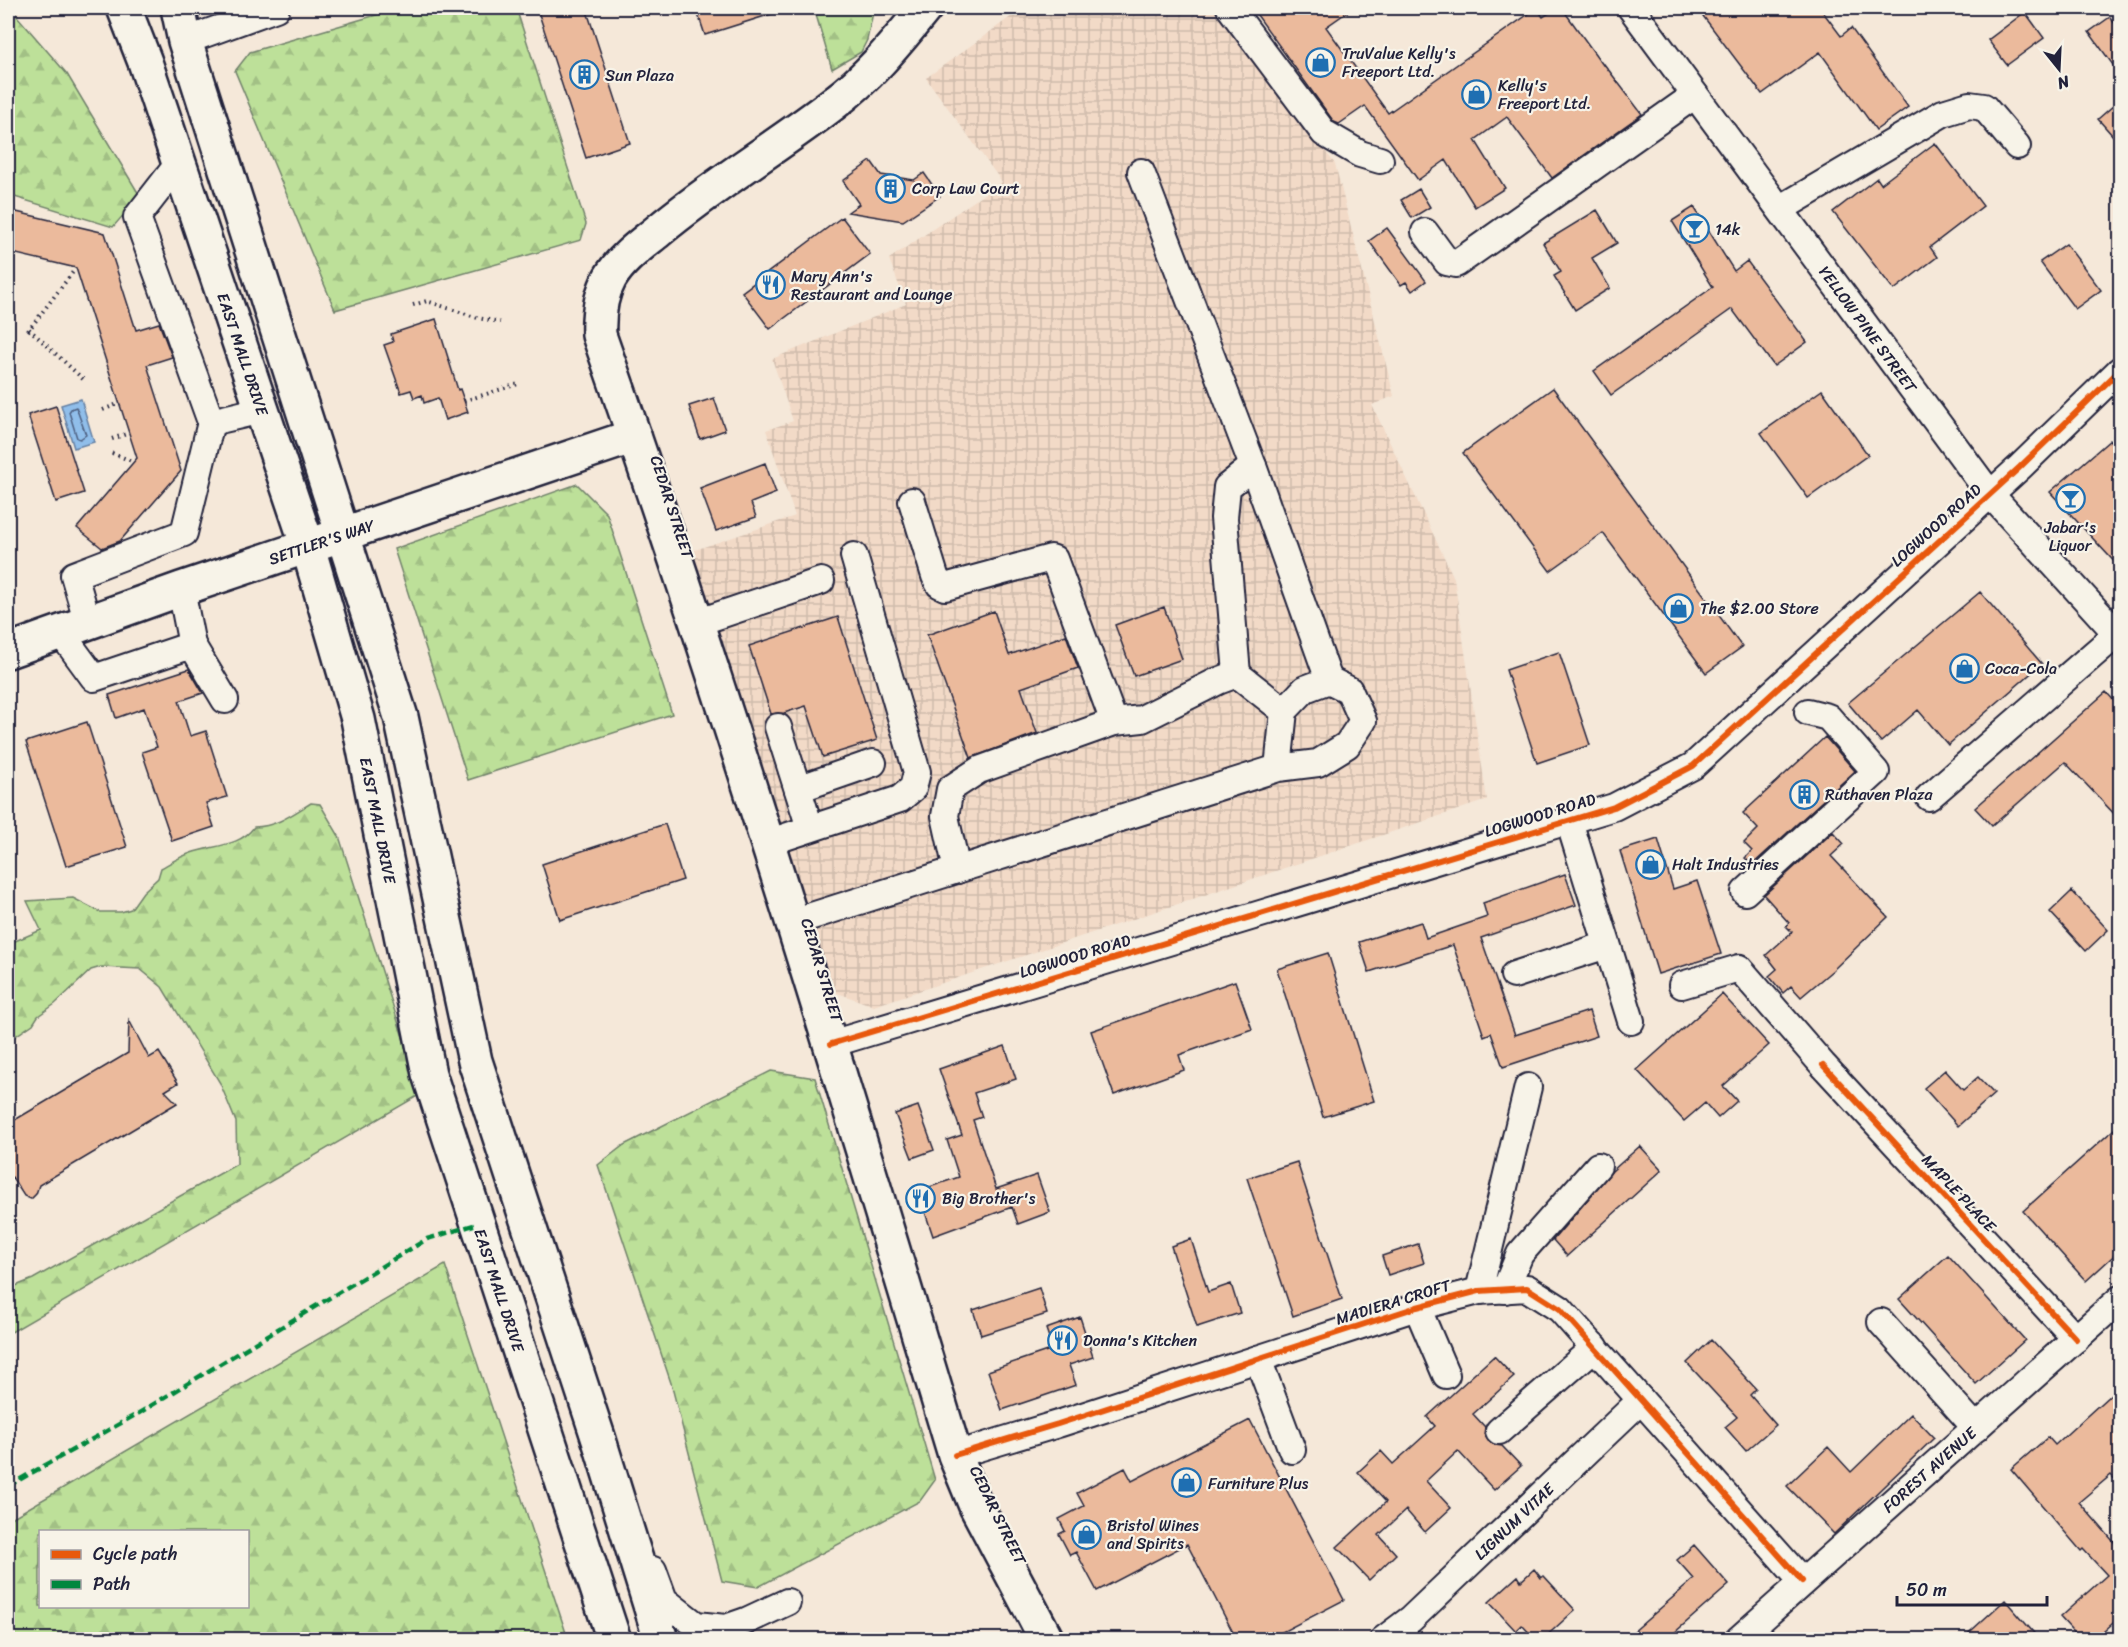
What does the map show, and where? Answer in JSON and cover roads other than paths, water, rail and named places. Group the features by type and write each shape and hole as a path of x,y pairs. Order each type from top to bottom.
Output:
{"main road":[{"name":"EAST MALL DRIVE","path":"124,8 145,62 308,547 358,719 429,1074 614,1640"},
{"path":"178,8 185,41 401,717 475,1060 661,1640"},
{"name":"CEDAR STREET","path":"924,8 865,77 834,103 683,210 617,267 604,289 600,303 599,336 696,623 793,922 955,1455 976,1506 1047,1640"},
{"name":"SETTLER'S WAY","path":"8,651 182,589 634,436"}],"street":[{"path":"185,41 276,8"},
{"path":"1230,8 1323,133 1360,154 1380,160"},
{"name":"YELLOW PINE STREET","path":"1631,8 1990,494 2119,635"},
{"path":"1425,232 1447,262 1456,264 1695,94"},
{"path":"1780,210 1943,113 1969,105 1984,107 2017,146"},
{"path":"179,163 137,217 211,422 184,533 74,575 75,628 94,678 192,645"},
{"path":"793,922 1278,768 1318,763 1347,746 1363,721 1349,690 1329,680 1253,466 1141,172"},
{"name":"LOGWOOD ROAD","path":"831,1044 1614,807 1692,767 1990,494 2121,370"},
{"path":"211,422 262,410"},
{"path":"1253,466 1227,487 1224,518 1237,674 1284,711"},
{"path":"912,501 935,576 939,584 945,587 1054,559 1114,723"},
{"path":"767,843 900,799 913,788 917,772 854,556"},
{"path":"696,623 821,581"},
{"path":"182,589 192,645 225,700"},
{"path":"1929,797 2119,635"},
{"path":"957,870 945,816 950,789 979,771 1114,723 1142,719 1218,681 1237,674"},
{"path":"1278,768 1284,711 1305,689 1329,680"},
{"path":"1744,892 1876,772 1828,717 1808,712"},
{"path":"778,727 810,828"},
{"path":"798,789 873,763"},
{"path":"1569,821 1631,1021"},
{"path":"1514,975 1607,945"},
{"name":"MAPLE PLACE","path":"1682,985 1738,968 1823,1065 2076,1339"},
{"path":"1479,1291 1528,1088"},
{"path":"1505,1290 1520,1254 1598,1166"},
{"name":"MADIERA CROFT","path":"955,1455 1058,1424 1418,1307 1479,1291 1527,1288 1560,1309 1802,1581"},
{"path":"1418,1307 1446,1375"},
{"name":"FOREST AVENUE","path":"1738,1640 2076,1339 2118,1308"},
{"path":"1881,1322 1976,1428"},
{"path":"1499,1431 1594,1347"},
{"path":"1258,1359 1292,1450"},
{"name":"LIGNUM VITAE","path":"1383,1640 1411,1619 1641,1400"},
{"path":"612,1487 639,1530 664,1600 696,1625 726,1628 787,1602"}],"water":[{"path":"81,399 94,442 74,448 61,405"}],"place":[{"name":"TruValue Kelly's Freeport Ltd.","path":"1321,62"},
{"name":"Sun Plaza","path":"584,75"},
{"name":"Kelly's Freeport Ltd.","path":"1477,94"},
{"name":"Corp Law Court","path":"891,188"},
{"name":"14k","path":"1694,229"},
{"name":"Mary Ann's Restaurant and Lounge","path":"770,285"},
{"name":"Jabar's Liquor","path":"2070,499"},
{"name":"The $2.00 Store","path":"1679,608"},
{"name":"Coca-Cola","path":"1964,668"},
{"name":"Ruthaven Plaza","path":"1804,794"},
{"name":"Halt Industries","path":"1651,864"},
{"name":"Big Brother's","path":"921,1198"},
{"name":"Donna's Kitchen","path":"1062,1340"},
{"name":"Furniture Plus","path":"1187,1483"},
{"name":"Bristol Wines and Spirits","path":"1086,1534"}]}
